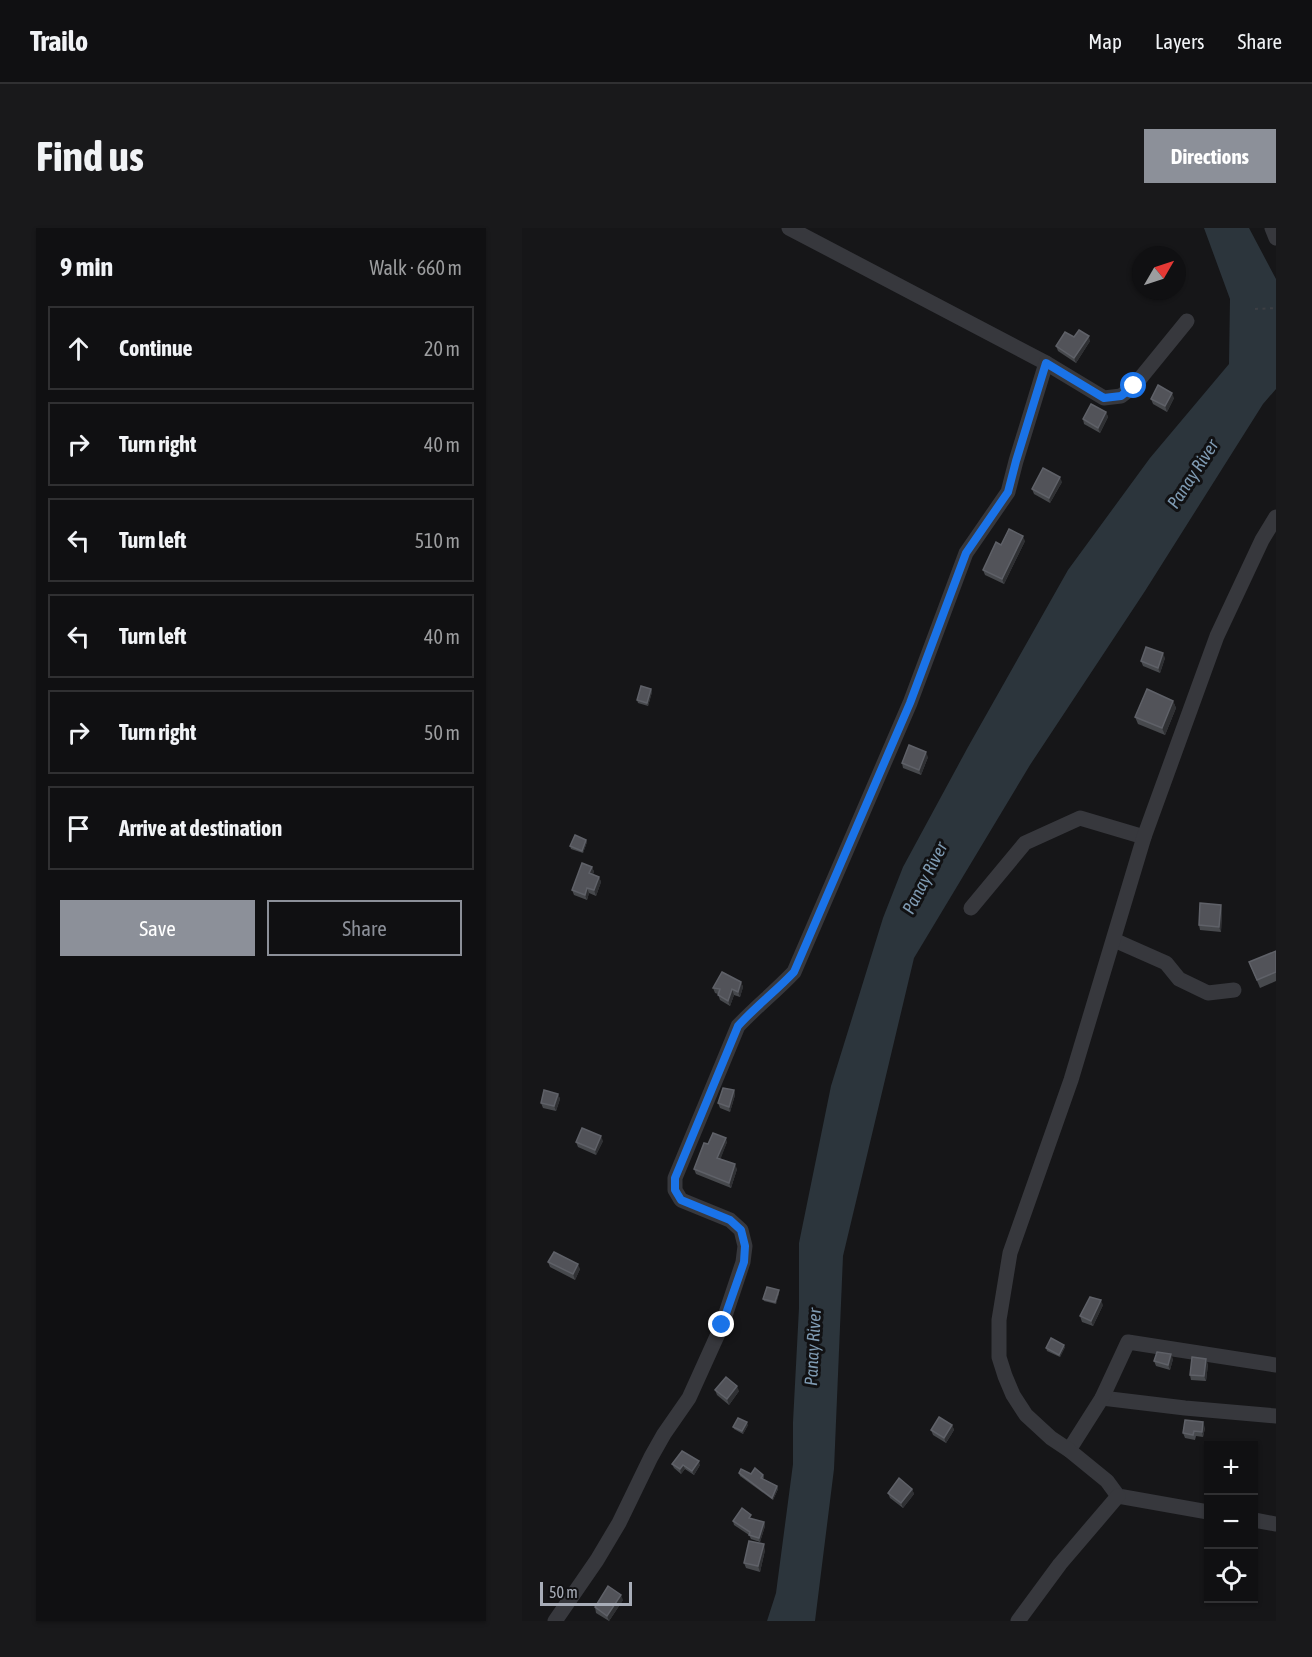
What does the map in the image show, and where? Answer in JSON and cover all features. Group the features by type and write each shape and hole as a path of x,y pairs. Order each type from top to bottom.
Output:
{"street":[{"path":"789,228 1046,363 1104,398 1121,396 1134,386 1187,321"},
{"path":"1272,228 1276,238"},
{"path":"555,1621 603,1551 655,1450 689,1398 722,1325 744,1262 745,1246 741,1230 730,1220 681,1200 675,1190 675,1178 738,1026 794,972 910,703 966,553 1008,492 1046,363"},
{"path":"1204,1511 1118,1496 1107,1482 1026,1415 1013,1395 999,1357 999,1320 1010,1253 1071,1080 1144,837 1217,636 1262,540 1276,518"},
{"path":"1262,540 1276,547"},
{"path":"972,908 1025,843 1080,818 1144,837"},
{"path":"1114,940 1166,963 1179,979 1208,993 1234,990"},
{"path":"1069,1450 1102,1398 1128,1342 1276,1365"},
{"path":"1102,1398 1276,1416"},
{"path":"1018,1621 1060,1564 1118,1496"},
{"path":"1258,1521 1276,1524"}],"path":[{"path":"1255,309 1276,308"}],"water":[{"name":"Panay River","path":"1204,228 1249,228 1276,279 1276,389 1263,404 1145,591 1030,765 914,958 843,1256 834,1469 815,1621 767,1621 776,1593 793,1464 799,1243 831,1086 883,918 903,867 1068,570 1150,458 1229,364 1230,299"}],"building":[{"path":"1079,330 1089,336 1074,358 1056,346 1065,332 1074,337"},
{"path":"1158,385 1172,393 1165,406 1151,399"},
{"path":"1091,404 1106,412 1098,428 1083,419"},
{"path":"1043,468 1060,477 1049,498 1032,489"},
{"path":"1009,529 1023,536 1002,579 983,570 996,542 1001,545"},
{"path":"1146,647 1163,653 1158,668 1141,661"},
{"path":"641,686 651,689 647,703 637,700"},
{"path":"1147,689 1173,701 1162,728 1135,717"},
{"path":"909,745 926,752 919,770 902,763"},
{"path":"575,835 586,840 582,851 570,846"},
{"path":"582,863 592,867 589,873 599,877 594,890 587,888 585,895 572,890"},
{"path":"1200,903 1221,905 1219,927 1199,925"},
{"path":"1276,951 1276,972 1257,980 1249,962"},
{"path":"722,972 741,982 738,992 732,989 728,1001 718,995 720,989 713,988"},
{"path":"723,1088 734,1090 729,1107 718,1103"},
{"path":"544,1090 558,1094 554,1106 541,1103"},
{"path":"582,1128 601,1136 595,1150 576,1142"},
{"path":"713,1133 726,1138 717,1158 735,1164 729,1183 694,1169 704,1143 708,1144"},
{"path":"554,1252 578,1264 573,1274 548,1262"},
{"path":"767,1287 779,1290 775,1302 763,1299"},
{"path":"1090,1297 1101,1300 1091,1321 1080,1316"},
{"path":"1051,1338 1064,1345 1059,1355 1046,1348"},
{"path":"1157,1352 1171,1354 1168,1365 1154,1361"},
{"path":"1192,1357 1206,1359 1204,1376 1190,1375"},
{"path":"726,1377 737,1386 727,1399 715,1390"},
{"path":"939,1417 952,1425 944,1438 931,1430"},
{"path":"738,1418 747,1422 742,1431 733,1427"},
{"path":"1185,1420 1203,1422 1202,1432 1194,1431 1193,1435 1183,1433"},
{"path":"682,1451 699,1461 692,1471 683,1465 680,1469 672,1464"},
{"path":"755,1468 763,1475 761,1478 777,1486 772,1498 739,1473 741,1469 751,1474"},
{"path":"899,1478 912,1489 901,1503 888,1493"},
{"path":"742,1508 751,1515 749,1518 764,1522 759,1538 749,1535 750,1532 733,1521"},
{"path":"749,1541 764,1544 758,1566 744,1563"},
{"path":"608,1586 621,1595 607,1616 595,1607"}],"route":[{"path":"722,1325 744,1262 745,1246 741,1230 730,1220 681,1200 675,1190 675,1178 738,1026 794,972 910,703 966,553 1008,492 1046,363 1104,398 1121,396 1134,386"}]}
